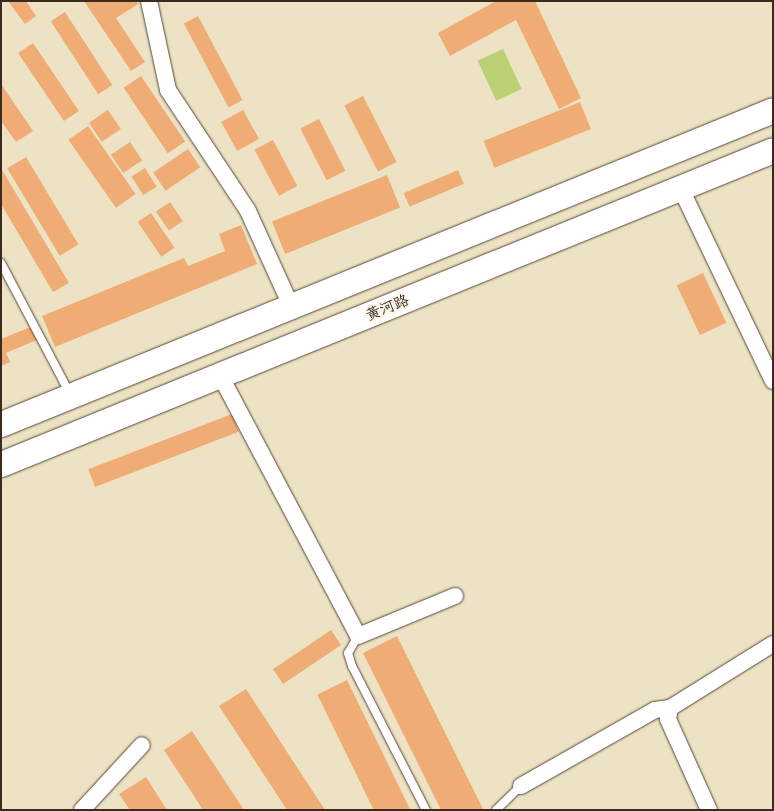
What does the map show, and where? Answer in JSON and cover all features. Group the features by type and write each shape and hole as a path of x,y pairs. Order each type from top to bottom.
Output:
{"main road":[{"path":"1,424 773,110"},
{"name":"黄河路","path":"1,464 773,150"}],"street":[{"path":"148,1 168,90 248,211 291,306"},
{"path":"680,188 773,382"},
{"path":"220,374 358,636 455,596"},
{"path":"521,786 655,710 670,708 773,644"},
{"path":"670,708 668,719 709,810"},
{"path":"82,810 142,745"}],"lane":[{"path":"1,263 71,395"},
{"path":"358,636 348,653 352,666 426,810"},
{"path":"496,810 521,786"}],"green space":[{"path":"503,49 522,89 496,101 478,61"}],"building":[{"path":"8,1 26,1 36,16 25,24"},
{"path":"84,1 136,1 138,4 116,18 145,62 131,71"},
{"path":"496,1 535,1 581,98 559,109 516,20 450,56 438,33"},
{"path":"65,12 112,85 98,94 51,21"},
{"path":"198,16 243,100 228,107 184,24"},
{"path":"33,43 79,111 64,121 18,53"},
{"path":"141,76 185,141 168,153 124,88"},
{"path":"1,84 33,131 16,142 1,121"},
{"path":"363,96 397,162 378,171 344,106"},
{"path":"580,102 591,129 494,168 484,141"},
{"path":"108,110 121,129 102,142 89,123"},
{"path":"243,110 259,139 237,151 221,122"},
{"path":"319,119 345,171 327,180 300,129"},
{"path":"88,126 136,194 116,208 68,140"},
{"path":"273,140 297,186 279,196 254,150"},
{"path":"130,142 142,160 123,173 111,155"},
{"path":"188,149 200,167 165,191 153,172"},
{"path":"26,157 79,244 60,256 7,168"},
{"path":"1,168 69,283 53,292 1,204"},
{"path":"145,168 157,187 143,195 131,176"},
{"path":"458,170 464,184 410,207 404,193"},
{"path":"387,175 400,207 285,254 272,221"},
{"path":"170,202 183,221 169,231 156,212"},
{"path":"151,213 174,248 161,257 138,222"},
{"path":"241,225 257,264 55,347 42,316 184,258 188,266 225,251 219,234"},
{"path":"703,273 726,323 700,335 677,285"},
{"path":"33,326 39,339 6,353 10,362 1,366 1,339"},
{"path":"232,414 239,432 95,487 88,469"},
{"path":"331,630 341,645 283,684 273,669"},
{"path":"397,636 483,809 481,810 441,810 363,653"},
{"path":"347,680 410,810 374,810 317,694"},
{"path":"246,689 325,810 287,810 219,706"},
{"path":"192,731 244,810 203,810 164,750"},
{"path":"146,777 167,810 130,810 119,794"}]}
